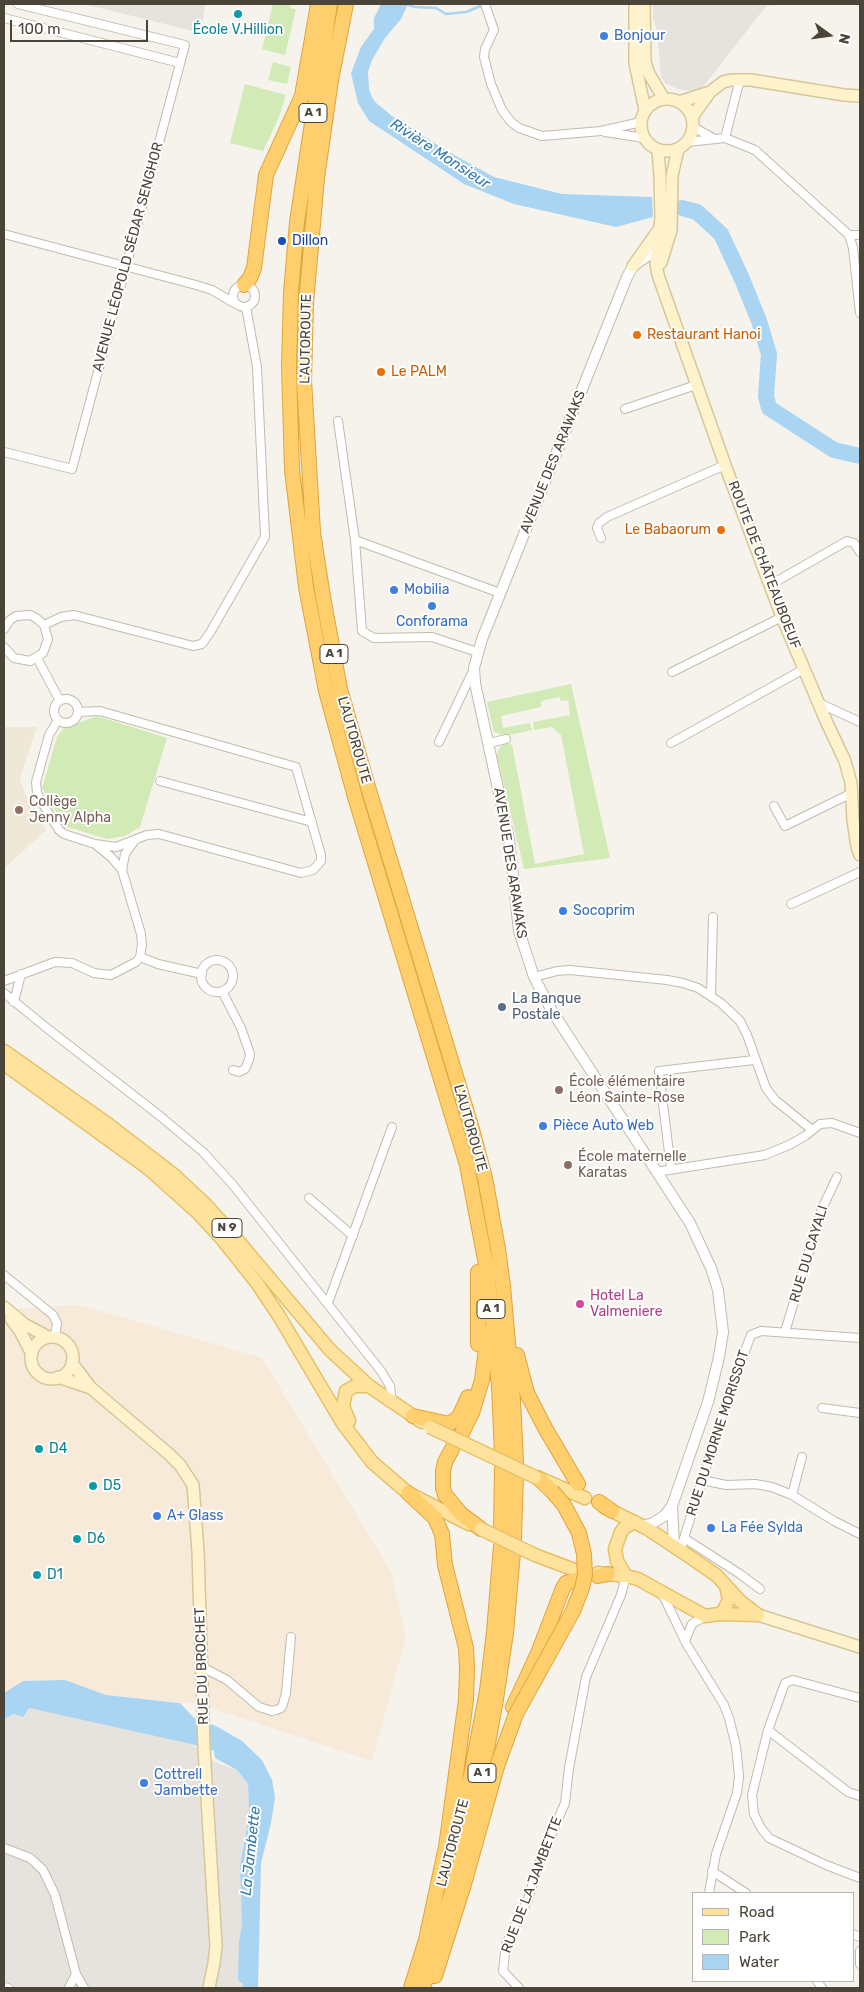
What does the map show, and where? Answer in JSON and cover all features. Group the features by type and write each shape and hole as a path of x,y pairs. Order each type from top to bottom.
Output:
{"highway":[{"path":"297,222 312,45 318,4"},
{"name":"L'AUTOROUTE","path":"330,4 297,222 291,293 289,367 292,470 306,587 314,637 326,691 355,797 467,1166 487,1270 499,1386 502,1462 501,1531"},
{"name":"L'AUTOROUTE","path":"346,4 331,80 317,178 306,303 304,380 314,532 323,597 340,689 472,1129 498,1249 513,1400 516,1468 514,1538"},
{"path":"239,288 250,278 254,268 266,175 298,107 312,45"},
{"path":"462,1433 477,1398 484,1365 485,1331 467,1166"},
{"path":"413,1416 432,1424 452,1423 459,1417 464,1407 475,1372 478,1346 478,1272"},
{"path":"503,1286 523,1383 545,1428 578,1484"},
{"path":"452,1449 445,1462 443,1471 445,1495 461,1514 481,1529"},
{"path":"496,1769 516,1714 573,1611 585,1576 584,1554 579,1533 564,1505 537,1478"},
{"path":"408,1493 435,1518 442,1534 445,1565 466,1648 467,1667 466,1700 446,1847 427,1935"},
{"name":"L'AUTOROUTE","path":"411,1988 454,1846 471,1775 487,1691 507,1549 506,1633 484,1766 465,1848 423,1988"},
{"path":"430,1988 464,1884 510,1714 538,1653 563,1588 566,1583 579,1576"}],"main road":[{"path":"635,4 645,110 641,122 644,138 652,147 658,150 672,152 683,146 692,122 710,92"},
{"path":"644,4 640,62 664,99"},
{"path":"679,102 710,92 723,82 740,78 860,96"},
{"path":"645,110 650,105 664,99 679,102 684,106 692,122"},
{"name":"ROUTE DE CHÂTEAUBOEUF","path":"683,146 674,164 666,197 664,221 656,263 658,274 696,385 782,617 845,761 852,793 853,820 860,855"},
{"name":"ROUTE DE CHÂTEAUBOEUF","path":"658,150 666,197"},
{"path":"633,266 664,221"},
{"name":"ROUTE DE CHÂTEAUBOEUF","path":"658,274 668,240 664,221"},
{"name":"N 9","path":"4,1051 109,1125 174,1175 206,1205 234,1236 330,1350 369,1386 413,1416"},
{"name":"N 9","path":"4,1064 149,1169 198,1213 222,1239 257,1283 279,1316 343,1424 362,1450 408,1493 481,1529"},
{"path":"8,1314 51,1337 62,1339 70,1346 73,1357 69,1370 58,1377 51,1378 40,1374 33,1366 32,1354 17,1326 8,1314"},
{"path":"32,1354 37,1343 51,1337"},
{"name":"RUE DU BROCHET","path":"72,1363 91,1388 180,1465 193,1485 198,1551 204,1748 216,1946 208,1986"},
{"name":"RUE DU BROCHET","path":"58,1377 91,1388"},
{"path":"362,1450 345,1412 343,1401 346,1390 350,1387 369,1386"},
{"path":"432,1424 477,1450 584,1498"},
{"path":"603,1506 679,1545 716,1576 741,1602 758,1615"},
{"path":"626,1576 617,1561 617,1540 625,1527 638,1524"},
{"path":"481,1529 579,1576"},
{"path":"601,1574 626,1576 647,1582 705,1616 719,1614 758,1615 860,1647"},
{"path":"719,1614 727,1606 729,1596 726,1586"}],"street":[{"name":"AVENUE LÉOPOLD SÉDAR SENGHOR","path":"4,452 72,469 185,45 18,4"},
{"path":"486,4 494,30 485,48 484,57 496,98 510,122 519,128 542,136 601,131 641,122"},
{"path":"4,18 180,63"},
{"path":"725,138 740,78"},
{"path":"692,122 713,138"},
{"path":"601,131 644,138"},
{"path":"683,146 713,138 725,138 755,150 849,235 853,248 860,313"},
{"path":"4,234 126,265 212,290 240,307 246,307 254,300 255,294 251,287 212,290"},
{"path":"849,235 860,235"},
{"path":"633,266 658,250 668,240"},
{"name":"AVENUE DES ARAWAKS","path":"633,266 500,593 477,652 474,668 475,683 509,839 519,931 534,977 552,1011 690,1223 701,1244 718,1290 723,1332 708,1402 672,1506 664,1516 653,1523 638,1524"},
{"path":"234,303 239,288"},
{"path":"44,625 61,617 74,615 196,646 202,644 211,631 264,541 266,534 257,367 246,307"},
{"path":"625,409 696,385"},
{"path":"338,421 355,540 362,631 374,638 432,637 477,652"},
{"path":"601,538 597,528 599,523 607,516 725,465"},
{"path":"355,540 500,593"},
{"path":"770,585 847,541 854,543 860,552"},
{"path":"4,629 10,620 23,615 36,618 44,625 48,639 42,653 30,661 14,658 4,647"},
{"path":"672,672 782,617"},
{"path":"37,658 60,701"},
{"path":"439,742 474,668"},
{"path":"671,744 804,669"},
{"path":"64,700 72,701 78,707 78,712 72,722 65,723 58,720 54,710 60,701 64,700"},
{"path":"819,704 860,722"},
{"path":"58,720 49,735 36,782 37,793 59,830 69,837 116,847 147,835 160,834 301,873 314,870 321,861 321,854 296,767 100,711 78,712"},
{"path":"489,743 506,739"},
{"path":"160,781 312,822"},
{"path":"774,806 785,826 852,793"},
{"path":"122,870 125,854 134,840"},
{"path":"4,981 55,962 72,963 94,973 111,975 136,962 140,957 142,945 140,934 122,870 111,857 95,844"},
{"path":"792,904 860,872"},
{"path":"711,996 713,917"},
{"path":"140,957 158,964 202,974"},
{"path":"221,960 229,966 232,972 232,980 230,985 222,991 216,991 207,988 202,979 202,974 206,964 221,960"},
{"path":"534,977 558,971 594,972 683,983 711,996 732,1012 740,1021 766,1088 775,1100 811,1129"},
{"path":"14,1002 21,974"},
{"path":"222,991 241,1028 250,1054 245,1069 239,1072 233,1070"},
{"path":"4,993 203,1152 233,1184 381,1371 390,1386 392,1403"},
{"path":"671,1169 659,1070 754,1060"},
{"path":"656,1172 765,1155 805,1136 811,1129 820,1124 832,1123 860,1133"},
{"path":"328,1303 392,1127"},
{"name":"RUE DU CAYALI","path":"785,1332 821,1211 837,1177"},
{"path":"309,1198 353,1236"},
{"path":"4,1275 52,1315 57,1324 51,1337"},
{"name":"RUE DU MORNE MORISSOT","path":"679,1545 725,1407 752,1335 762,1331 860,1338"},
{"path":"708,1402 725,1407"},
{"path":"822,1408 860,1413"},
{"path":"792,1495 802,1457"},
{"path":"702,1480 726,1485 755,1484 772,1486 792,1495 834,1521 860,1534"},
{"name":"AVENUE DES ARAWAKS","path":"672,1506 679,1545"},
{"path":"679,1545 740,1574 760,1589"},
{"name":"RUE DE LA JAMBETTE","path":"519,1988 503,1972 506,1944 528,1899 538,1866 565,1803 570,1758 586,1677 621,1595 626,1576"},
{"path":"662,1591 684,1640 724,1705 736,1746 739,1776 737,1793 712,1871 709,1892"},
{"path":"684,1640 692,1624 705,1616"},
{"path":"202,1666 227,1680 259,1707 272,1711 276,1710 281,1708 286,1694 291,1637"},
{"path":"860,1698 789,1680 783,1686 768,1730 752,1794 754,1814 769,1838 826,1865 860,1878"},
{"path":"768,1730 848,1792 860,1796"},
{"path":"4,1848 30,1858 43,1870 54,1895 76,1974 84,1988"},
{"path":"712,1871 744,1892"},
{"path":"860,1951 860,1964"},
{"path":"69,1988 76,1974"},
{"path":"4,1987 8,1988"}],"shaded area":[{"path":"84,4 205,4 201,33"},
{"path":"653,4 770,4 763,10 703,87 691,91 678,89 666,84 661,77 657,30 653,18"},
{"name":"Collège Jenny Alpha","path":"4,727 37,727 20,779 24,791 46,830 4,869"},
{"path":"80,1305 262,1358 391,1572 406,1637 372,1761 198,1704 106,1695 65,1680 23,1681 4,1693 4,1310"},
{"path":"29,1708 191,1744 217,1763 237,1770 248,1784 249,1815 240,1866 242,1925 239,1941 243,1988 4,1988 4,1719"}],"green space":[{"path":"273,4 291,4 290,8 296,9 285,55 262,49"},
{"path":"273,62 291,67 287,84 268,80"},
{"path":"245,84 286,95 279,117 263,151 230,143"},
{"path":"571,684 610,858 524,869 497,756 498,751 506,742 512,745 535,864 584,854 561,735 552,727 534,730 533,722 570,715 568,700 561,701 559,697 541,701 541,707 501,716 503,728 530,723 532,730 505,736 494,732 487,702"},
{"path":"97,716 167,738 140,827 125,836 107,839 64,826 42,788 57,737 63,729"}],"water":[{"path":"381,4 408,4 401,19 385,38 372,60 368,72 369,89 372,97 375,102 392,116 447,151 494,177 562,194 652,197 653,217 616,227 514,204 464,184 369,121 358,103 351,73 361,47 374,29 374,18"},
{"name":"La Jambette","path":"65,1680 106,1695 180,1703 195,1719 216,1726 242,1741 262,1760 272,1780 275,1797 261,1863 258,1988 243,1988 243,1984 238,1980 239,1941 242,1925 240,1866 249,1815 248,1784 237,1770 215,1758 214,1751 191,1744 29,1708 23,1717 14,1714 4,1719 4,1693 23,1681"}],"waterway":[{"path":"405,4 415,7 436,8 446,14 466,12 483,5"},
{"name":"Rivière Monsieur","path":"682,208 697,212 721,234 742,279 759,321 769,354 766,396 769,408 834,450 860,456"}],"place":[{"name":"École V.Hillion","path":"238,14"},
{"name":"Bonjour","path":"604,36"},
{"name":"Dillon","path":"282,241"},
{"name":"Restaurant Hanoi","path":"637,335"},
{"name":"Le PALM","path":"381,372"},
{"name":"Le Babaorum","path":"721,530"},
{"name":"Mobilia","path":"394,590"},
{"name":"Conforama","path":"432,606"},
{"name":"Collège Jenny Alpha","path":"19,810"},
{"name":"Socoprim","path":"563,911"},
{"name":"La Banque Postale","path":"502,1007"},
{"name":"École élémentaire Léon Sainte-Rose","path":"559,1090"},
{"name":"Pièce Auto Web","path":"543,1126"},
{"name":"École maternelle Karatas","path":"568,1165"},
{"name":"Hotel La Valmeniere","path":"580,1304"},
{"name":"D4","path":"39,1449"},
{"name":"D5","path":"93,1486"},
{"name":"A+ Glass","path":"157,1516"},
{"name":"La Fée Sylda","path":"711,1528"},
{"name":"D6","path":"77,1539"},
{"name":"D1","path":"37,1575"},
{"name":"Cottrell Jambette","path":"144,1783"}]}
